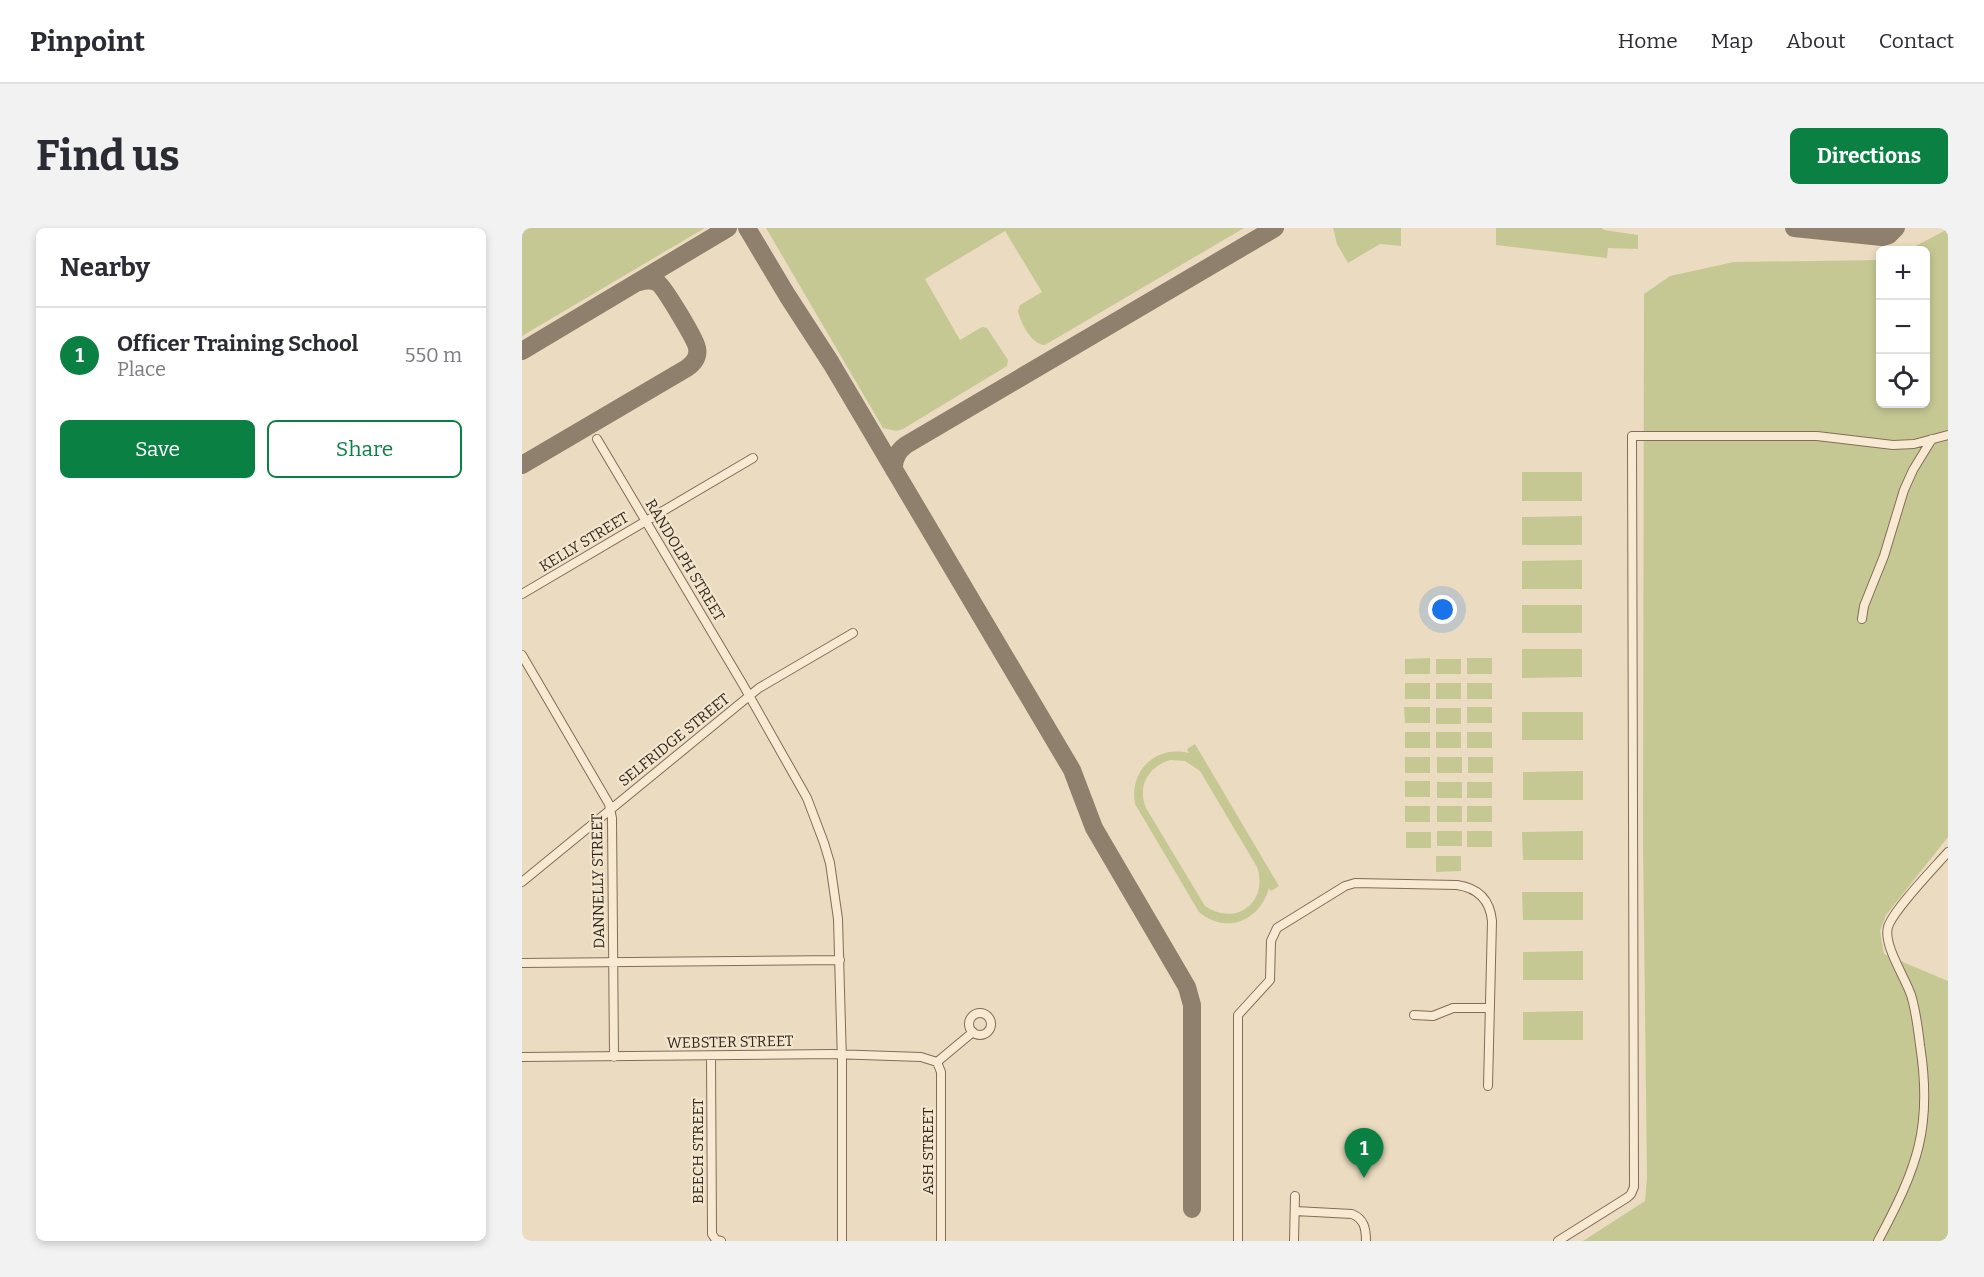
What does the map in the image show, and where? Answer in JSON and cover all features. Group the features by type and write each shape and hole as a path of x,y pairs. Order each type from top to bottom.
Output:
{"street":[{"path":"1558,1241 1628,1197 1634,1186 1632,436 1817,436 1893,445 1914,444 1948,435"},
{"name":"RANDOLPH STREET","path":"597,439 807,798 830,863 840,960 842,1241"},
{"path":"1862,619 1864,606 1884,556 1904,490 1932,439"},
{"name":"KELLY STREET","path":"522,594 753,458"},
{"name":"SELFRIDGE STREET","path":"522,882 748,696 853,633"},
{"name":"DANNELLY STREET","path":"522,655 605,796 610,809 612,818 614,1057"},
{"path":"1878,1241 1898,1205 1912,1172 1922,1132 1925,1104 1924,1074 1915,1011 1909,988 1888,941 1888,929 1901,907 1948,852"},
{"path":"1238,1241 1237,1019 1239,1012 1270,980 1272,936 1281,923 1350,884 1457,885 1473,889 1485,898 1491,913 1488,1086"},
{"path":"522,963 840,960"},
{"path":"1414,1015 1433,1016 1453,1008 1490,1008"},
{"path":"937,1062 973,1032"},
{"name":"WEBSTER STREET","path":"522,1057 841,1055 921,1057 937,1062"},
{"name":"BEECH STREET","path":"711,1056 712,1234 721,1241"},
{"name":"ASH STREET","path":"937,1062 941,1072 941,1241"},
{"path":"1294,1241 1295,1196"},
{"path":"1295,1212 1352,1214 1359,1217 1364,1224 1366,1241"}],"green space":[{"path":"522,228 705,228 522,336"},
{"path":"766,228 1244,228 1045,345 1032,338 1024,327 1018,311 1020,305 1042,292 1005,231 925,279 960,340 982,327 987,328 1008,360 1007,366 903,429 896,431 883,428"},
{"path":"1333,228 1401,228 1401,246 1380,244 1348,263 1337,244"},
{"path":"1496,228 1602,228 1638,235 1638,249 1608,248 1607,258 1496,245"},
{"path":"1948,229 1948,837 1886,915 1880,931 1884,954 1948,981 1948,1241 1583,1241 1645,1201 1647,1178 1643,842 1644,294 1670,276 1734,262 1876,260 1876,408 1930,408 1930,246 1916,246"},
{"path":"1522,472 1582,472 1582,501 1522,501"},
{"path":"1582,516 1582,545 1522,545 1522,517"},
{"path":"1582,560 1582,589 1522,589 1522,561"},
{"path":"1522,605 1582,605 1582,633 1522,633"},
{"path":"1522,649 1582,649 1582,677 1522,678"},
{"path":"1430,658 1430,674 1405,674 1405,659"},
{"path":"1467,658 1492,658 1492,674 1467,674"},
{"path":"1436,659 1461,659 1461,674 1436,674"},
{"path":"1405,683 1430,683 1430,699 1405,699"},
{"path":"1436,683 1461,683 1461,699 1436,699"},
{"path":"1467,683 1492,683 1492,699 1467,699"},
{"path":"1404,707 1430,707 1430,723 1405,723"},
{"path":"1467,707 1492,707 1492,723 1467,723"},
{"path":"1436,708 1461,708 1461,724 1436,724"},
{"path":"1522,712 1583,712 1583,740 1522,740"},
{"path":"1405,732 1430,732 1430,748 1405,748"},
{"path":"1436,732 1461,732 1461,748 1436,748"},
{"path":"1467,732 1492,732 1492,748 1467,748"},
{"path":"1195,744 1279,886 1271,891 1269,888 1258,909 1241,921 1220,923 1199,912 1135,804 1136,781 1147,763 1166,753 1189,753 1187,749","holes":["1170,760 1185,761 1200,771 1257,867 1258,891 1247,908 1238,912 1228,914 1205,906 1146,808 1143,792 1150,772"]},
{"path":"1405,757 1430,757 1430,773 1405,773"},
{"path":"1437,757 1462,757 1462,773 1437,773"},
{"path":"1468,757 1493,757 1493,773 1468,773"},
{"path":"1583,771 1583,800 1523,800 1523,772"},
{"path":"1405,781 1430,781 1430,797 1405,797"},
{"path":"1437,782 1462,782 1462,798 1437,798"},
{"path":"1467,782 1492,782 1492,798 1467,798"},
{"path":"1405,806 1430,806 1430,822 1405,822"},
{"path":"1437,806 1462,806 1462,822 1437,822"},
{"path":"1467,806 1492,806 1492,822 1467,822"},
{"path":"1437,831 1462,831 1462,846 1437,846"},
{"path":"1467,831 1492,831 1492,847 1467,847"},
{"path":"1583,831 1583,860 1523,860 1522,832"},
{"path":"1406,832 1431,832 1431,848 1406,848"},
{"path":"1436,856 1461,856 1461,871 1436,872"},
{"path":"1522,892 1583,892 1583,920 1523,920"},
{"path":"1583,951 1583,980 1523,980 1523,952"},
{"path":"1583,1011 1583,1040 1523,1040 1523,1012"}],"taxiway":[{"path":"522,351 728,228"},
{"path":"747,228 831,363 1072,770 1094,828 1187,987 1192,1005 1192,1209"},
{"path":"894,470 894,462 906,445 1275,228"},
{"path":"1794,228 1882,237 1889,235 1896,228"},
{"path":"522,465 687,368 695,360 697,354 695,343 661,287 651,280 639,282"}],"place":[{"name":"Officer Training School","path":"1364,1178"}]}
